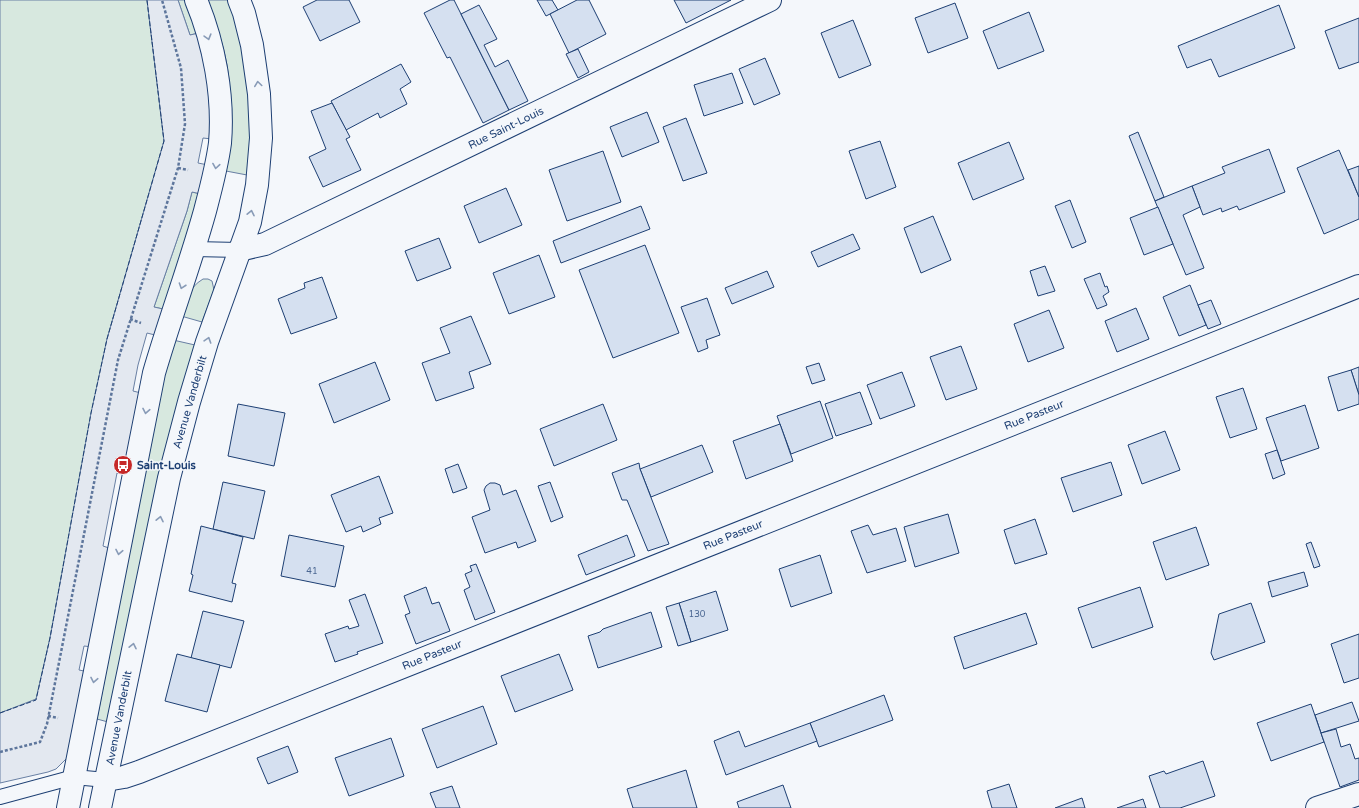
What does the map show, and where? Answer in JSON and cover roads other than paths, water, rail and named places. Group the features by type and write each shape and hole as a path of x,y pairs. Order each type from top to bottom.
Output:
{"street":[{"path":"68,808 154,373 166,330 194,249 215,176 220,142 219,82 212,49 196,0"},
{"name":"Avenue Vanderbilt","path":"100,808 169,478 207,342 250,222 257,185 261,138 259,94 252,45 239,0"},
{"name":"Rue Saint-Louis","path":"239,250 265,244 770,0"},
{"name":"Rue Pasteur","path":"106,780 124,777 154,766 1359,286"},
{"path":"1317,808 1359,794"}],"lane":[{"path":"194,249 239,250"},
{"path":"0,797 74,778 106,780"}],"place":[{"name":"Saint-Louis","path":"123,465"}]}
